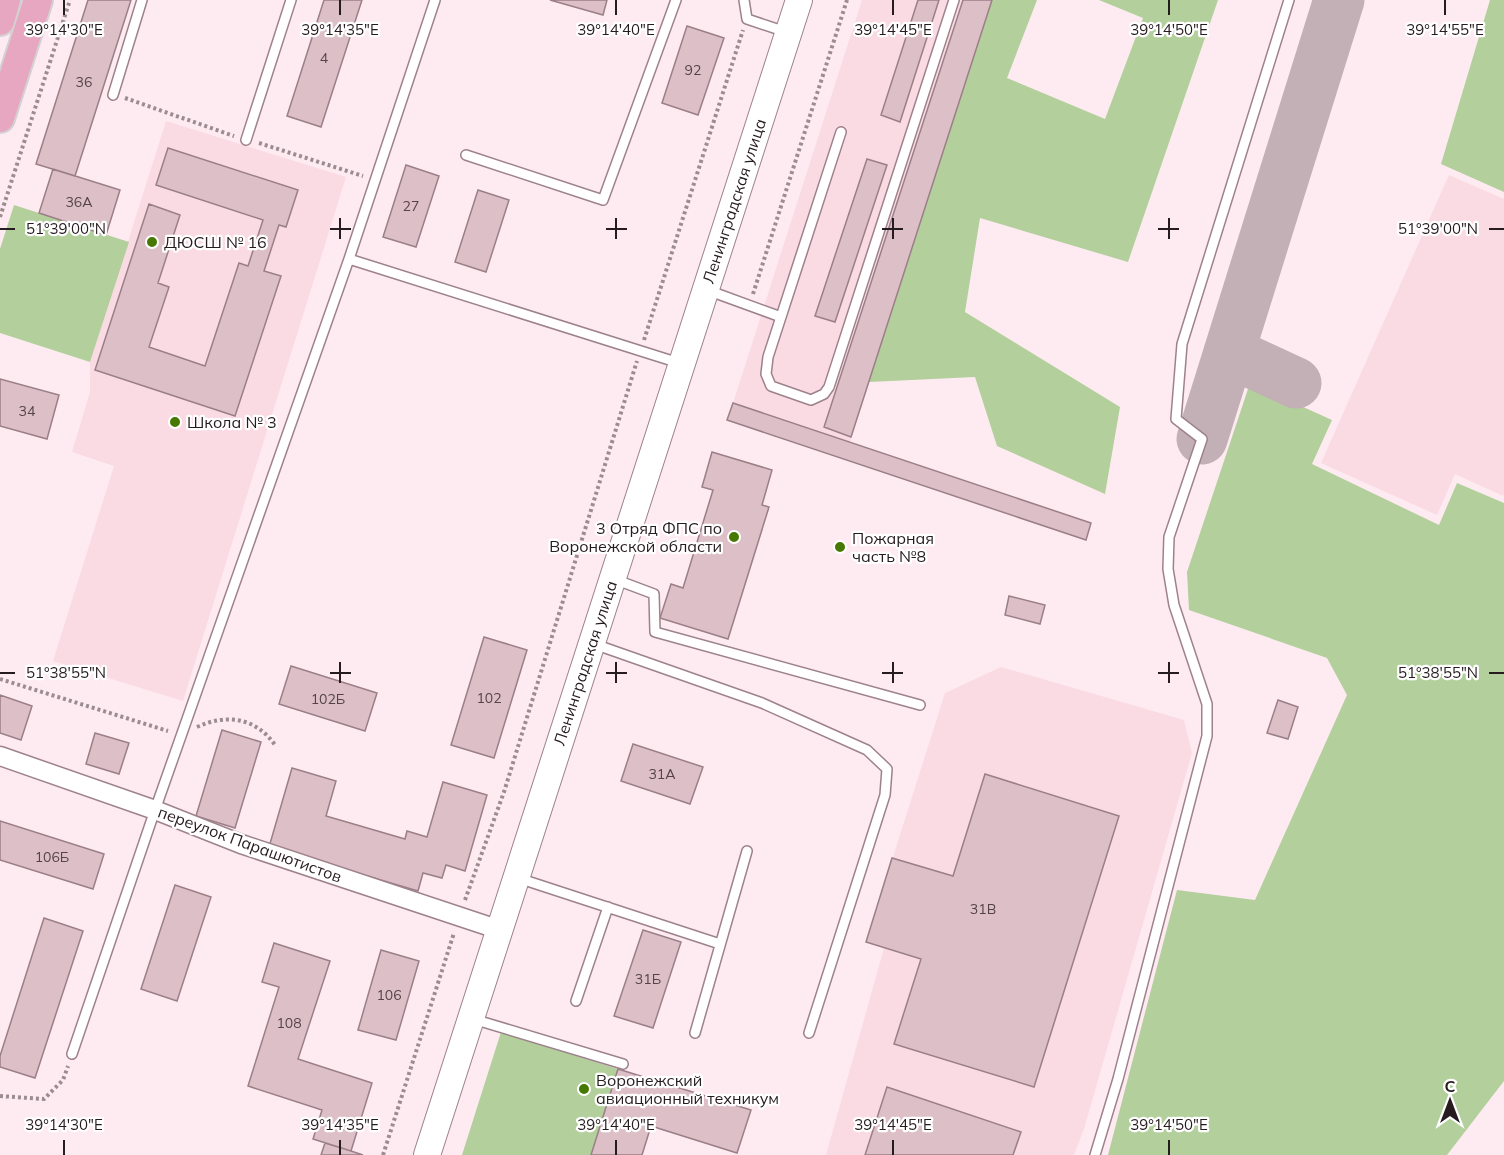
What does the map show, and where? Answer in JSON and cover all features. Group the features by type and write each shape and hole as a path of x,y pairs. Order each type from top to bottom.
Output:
{"main road":[{"path":"0,21 6,0"},
{"path":"0,117 38,0"},
{"name":"Ленинградская улица","path":"427,1155 799,0"}],"street":[{"name":"переулок Парашютистов","path":"0,756 155,810 241,844 500,930"}],"lane":[{"path":"113,95 142,0"},
{"path":"246,140 291,0"},
{"path":"72,1054 155,810 350,259 435,0"},
{"path":"466,155 603,200 676,0"},
{"path":"744,0 747,19 789,32"},
{"path":"841,132 768,357 766,374 771,386 812,400 824,394 829,387 954,0"},
{"path":"1095,1155 1118,1080 1207,736 1208,705 1174,605 1168,569 1169,537 1202,439 1176,419 1182,344 1289,0"},
{"path":"350,259 682,364"},
{"path":"706,290 781,317"},
{"path":"613,579 654,594 655,632 920,705"},
{"path":"592,643 762,703 867,750 887,769 885,795 808,1033"},
{"path":"694,1033 747,851"},
{"path":"516,877 720,944"},
{"path":"576,1000 608,907"},
{"path":"471,1019 623,1064"}],"path":[{"path":"0,217 70,0"},
{"path":"749,306 846,0"},
{"path":"383,1155 460,916 504,792 640,351 747,19"},
{"path":"0,679 182,735 208,722 226,718 246,722 265,731 275,745"},
{"path":"0,1096 44,1099 63,1080 72,1054"}],"shaded area":[{"path":"862,0 992,0 850,442 733,403"},
{"name":"Школа № 3","path":"166,121 346,177 183,701 53,661 114,466 72,452 90,392 90,362"},
{"path":"1449,175 1504,199 1504,493 1503,496 1455,474 1437,515 1321,463"},
{"path":"1001,667 1184,720 1192,753 1084,1129 1074,1155 826,1155 884,948 866,942 945,693"}],"green space":[{"path":"992,0 1037,0 1007,78 1105,119 1143,18 1099,0 1218,0 1128,262 980,218 965,312 1120,407 1105,494 997,446 975,377 869,382"},
{"path":"1490,0 1504,0 1504,192 1441,164"},
{"path":"14,205 129,242 90,362 0,333 0,249"},
{"path":"1250,383 1332,420 1312,464 1439,525 1457,483 1504,503 1504,1081 1447,1155 1108,1155 1177,890 1255,900 1347,695 1327,658 1189,610 1187,572"},
{"path":"501,1032 618,1069 591,1155 462,1155"}],"building":[{"path":"88,0 131,0 75,176 36,164"},
{"path":"324,0 362,0 321,127 287,116"},
{"path":"550,0 607,0 603,15"},
{"path":"918,0 939,0 900,122 881,115"},
{"path":"963,0 992,0 851,437 824,427"},
{"path":"687,26 724,38 698,115 662,103"},
{"path":"168,148 298,190 286,227 279,225 264,271 281,276 235,416 95,370 149,204 180,215 158,283 169,287 149,347 205,366 239,263 248,266 263,220 156,185"},
{"path":"867,159 887,165 835,322 815,316"},
{"path":"406,165 439,176 416,247 383,237"},
{"path":"53,169 120,190 106,235 39,213"},
{"path":"478,190 509,200 486,272 455,262"},
{"path":"0,379 59,395 47,439 0,426"},
{"path":"733,403 1091,523 1086,540 727,420"},
{"path":"712,452 772,470 762,505 769,507 728,639 660,618 671,584 683,588 713,490 702,487"},
{"path":"1009,596 1045,605 1040,624 1005,615"},
{"path":"484,637 527,650 494,758 451,745"},
{"path":"291,666 377,693 365,731 279,704"},
{"path":"0,695 32,706 21,740 0,733"},
{"path":"1278,700 1298,707 1288,739 1267,733"},
{"path":"222,730 261,742 235,828 196,816"},
{"path":"95,733 129,743 119,774 86,764"},
{"path":"633,744 703,767 690,804 621,781"},
{"path":"292,768 336,781 326,816 405,839 407,831 427,837 443,782 487,795 465,871 446,865 442,878 423,873 418,891 269,847"},
{"path":"985,774 1119,816 1034,1087 894,1044 921,959 866,942 892,858 953,876"},
{"path":"0,821 104,854 93,889 0,860"},
{"path":"175,885 211,897 177,1001 141,989"},
{"path":"44,918 83,931 35,1078 0,1067 0,1056"},
{"path":"643,930 681,942 653,1028 614,1016"},
{"path":"274,943 330,961 298,1059 372,1083 351,1151 313,1139 322,1110 248,1086 279,987 262,982"},
{"path":"381,950 419,961 396,1040 358,1030"},
{"path":"618,1069 751,1110 737,1153 651,1126 642,1155 591,1155"},
{"path":"887,1087 1021,1132 1013,1155 865,1155"},
{"path":"325,1143 351,1151 363,1155 321,1155"}],"taxiway":[{"path":"1202,439 1339,0"},
{"path":"1229,352 1296,383"}],"place":[{"name":"ДЮСШ № 16","path":"152,242"},
{"name":"Школа № 3","path":"175,422"},
{"name":"3 Отряд ФПС по Воронежской области","path":"734,537"},
{"name":"Пожарная часть №8","path":"840,547"},
{"name":"Воронежский авиационный техникум","path":"584,1089"}]}
